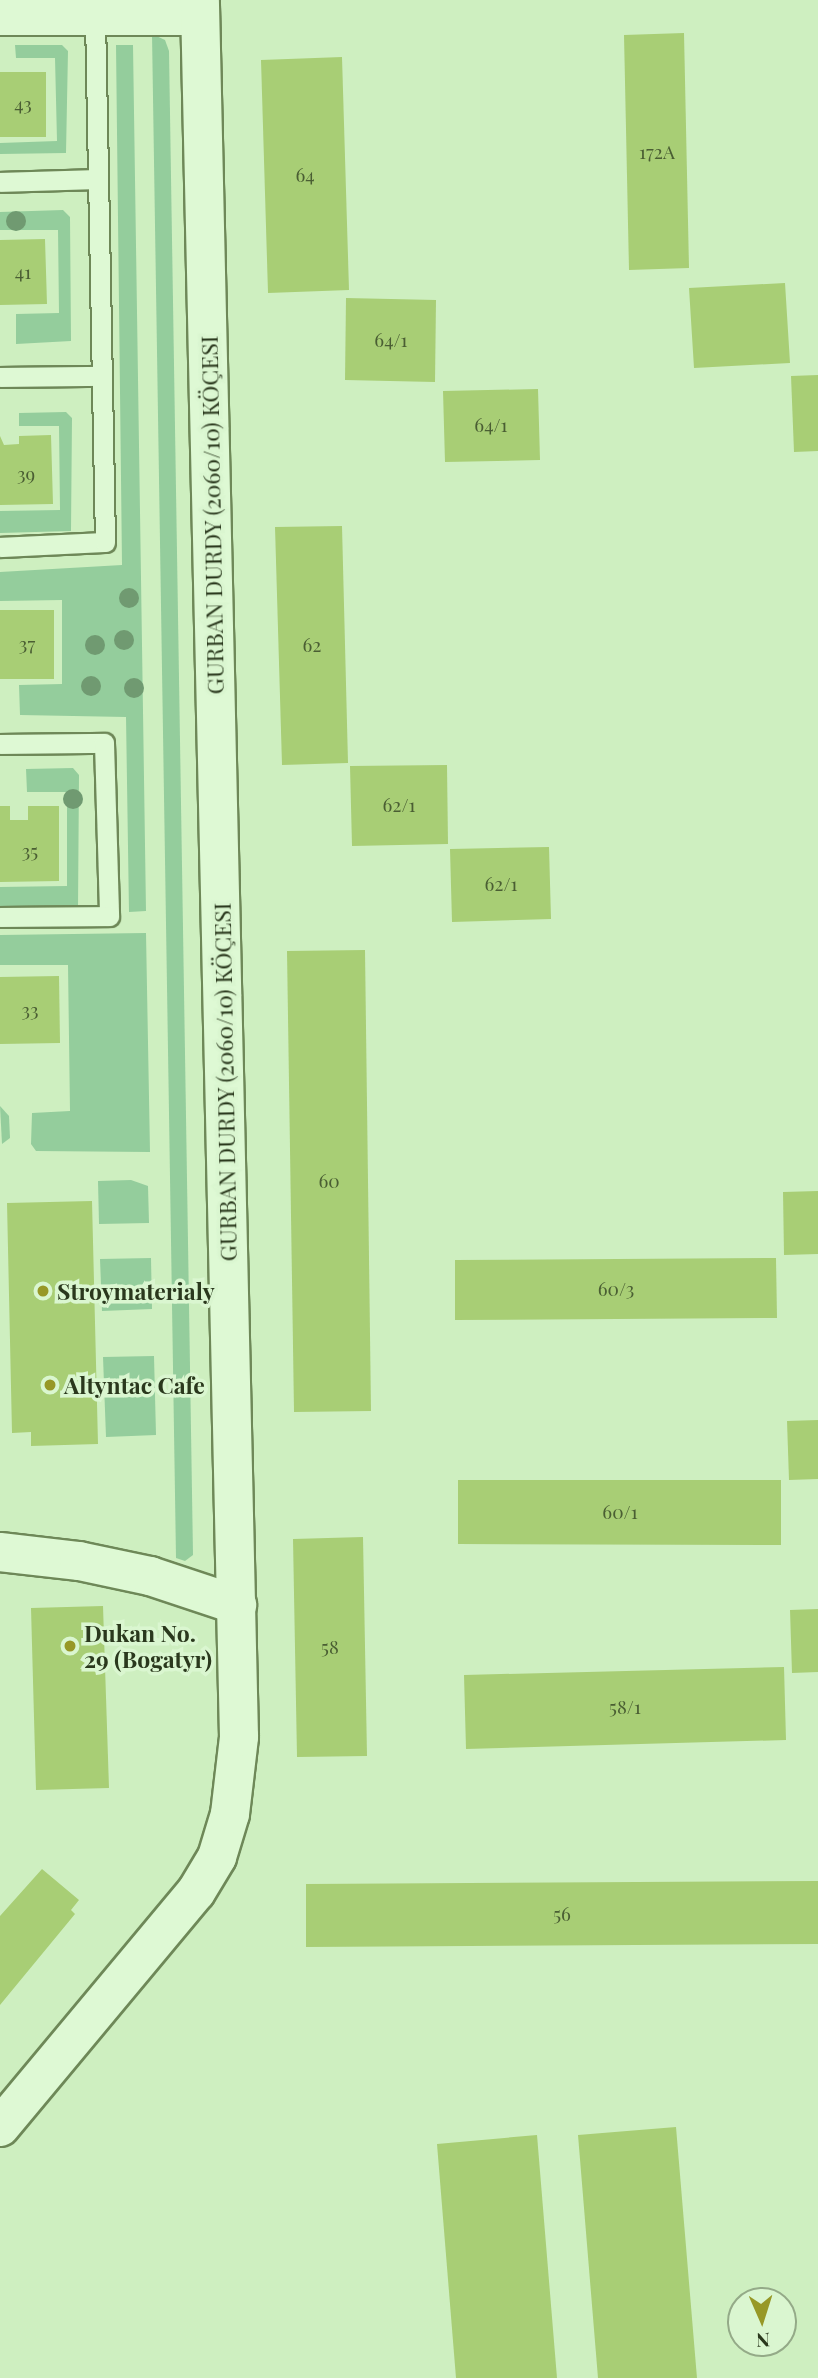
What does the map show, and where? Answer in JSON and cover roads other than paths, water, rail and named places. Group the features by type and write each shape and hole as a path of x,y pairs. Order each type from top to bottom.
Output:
{"street":[{"path":"0,16 94,15 200,8"},
{"name":"GURBAN DURDY (2060/10) KÖÇESI","path":"0,2127 196,1892 217,1857 230,1814 239,1737 200,8"},
{"path":"0,1552 79,1561 150,1576 237,1605"}],"lane":[{"path":"0,547 105,541 94,15"},
{"path":"0,182 97,180"},
{"path":"0,377 100,376"},
{"path":"0,744 104,743 109,916 0,917"}],"place":[{"name":"Stroymaterialy","path":"43,1291"},
{"name":"Altyntac Cafe","path":"50,1385"},
{"name":"Dukan No. 29 (Bogatyr)","path":"70,1646"}]}
